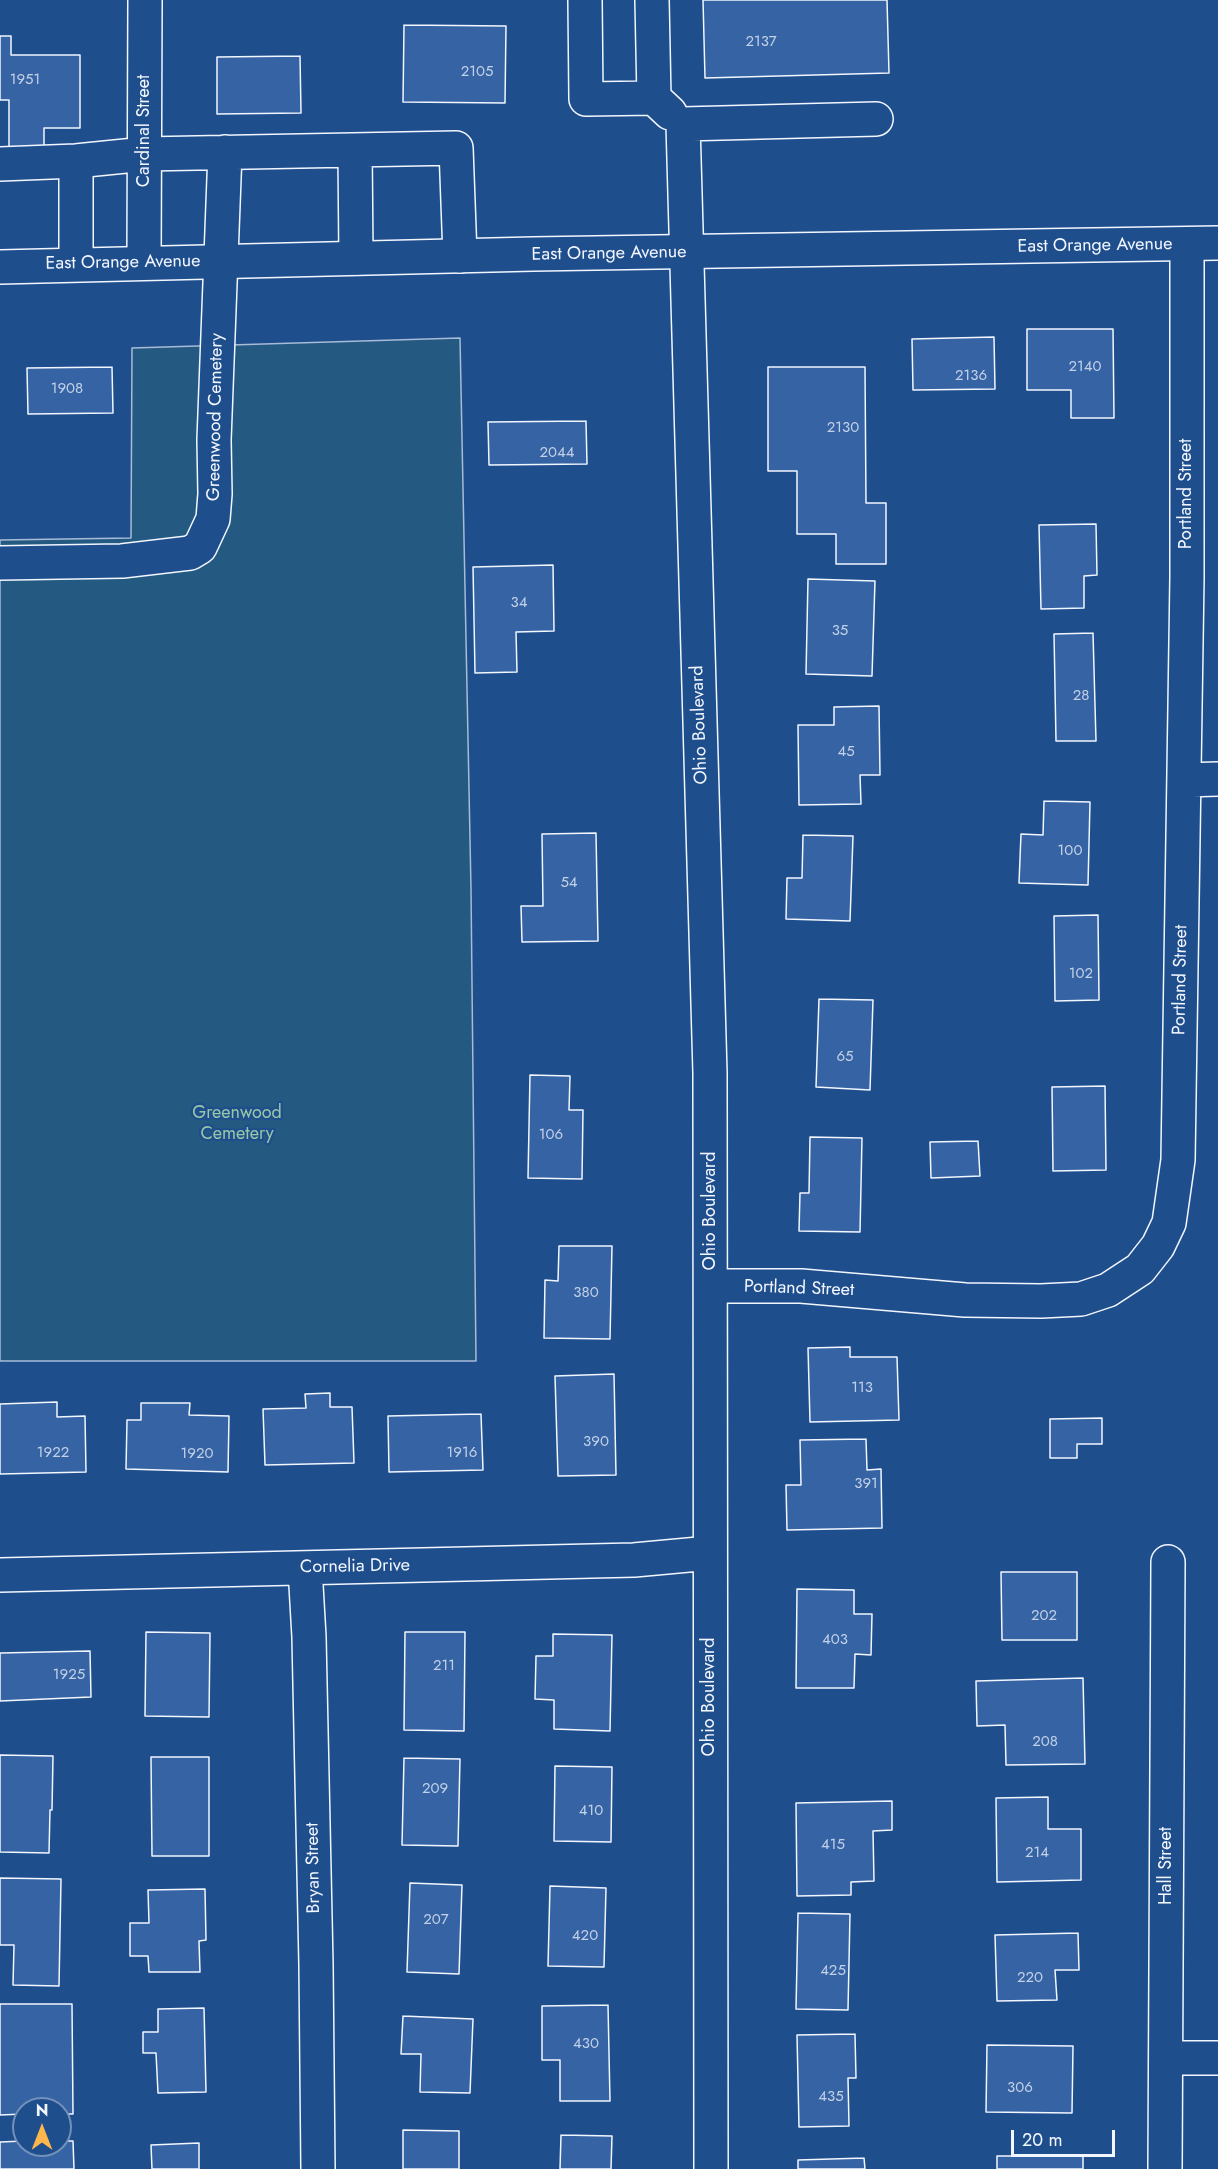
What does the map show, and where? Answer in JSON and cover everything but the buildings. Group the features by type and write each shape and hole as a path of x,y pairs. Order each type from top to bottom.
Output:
{"street":[{"name":"Cardinal Street","path":"144,262 145,0"},
{"path":"585,0 586,99 654,98 682,124 876,119"},
{"path":"652,0 654,98"},
{"name":"Ohio Boulevard","path":"682,124 710,1073 711,2169"},
{"path":"0,164 76,161 145,154 456,148 460,256"},
{"path":"355,150 356,258"},
{"path":"219,261 225,152"},
{"path":"76,161 76,264"},
{"name":"East Orange Avenue","path":"0,267 144,262 1203,244"},
{"name":"Portland Street","path":"711,1286 801,1286 965,1300 1081,1299 1108,1290 1140,1269 1158,1246 1169,1223 1178,1160 1184,780 1203,244"},
{"name":"Greenwood Cemetery","path":"0,563 122,561 190,553 200,547 213,519 215,494 214,440 219,261"},
{"path":"1184,780 1218,779"},
{"name":"Cornelia Drive","path":"0,1575 634,1560 710,1553"},
{"name":"Hall Street","path":"1165,2169 1168,1562"},
{"name":"Bryan Street","path":"305,1568 309,1638 316,1953 318,2169"},
{"path":"1166,2058 1218,2058"}],"green space":[{"name":"Greenwood Cemetery","path":"460,338 471,889 476,1361 0,1361 0,540 131,538 132,348"}]}
